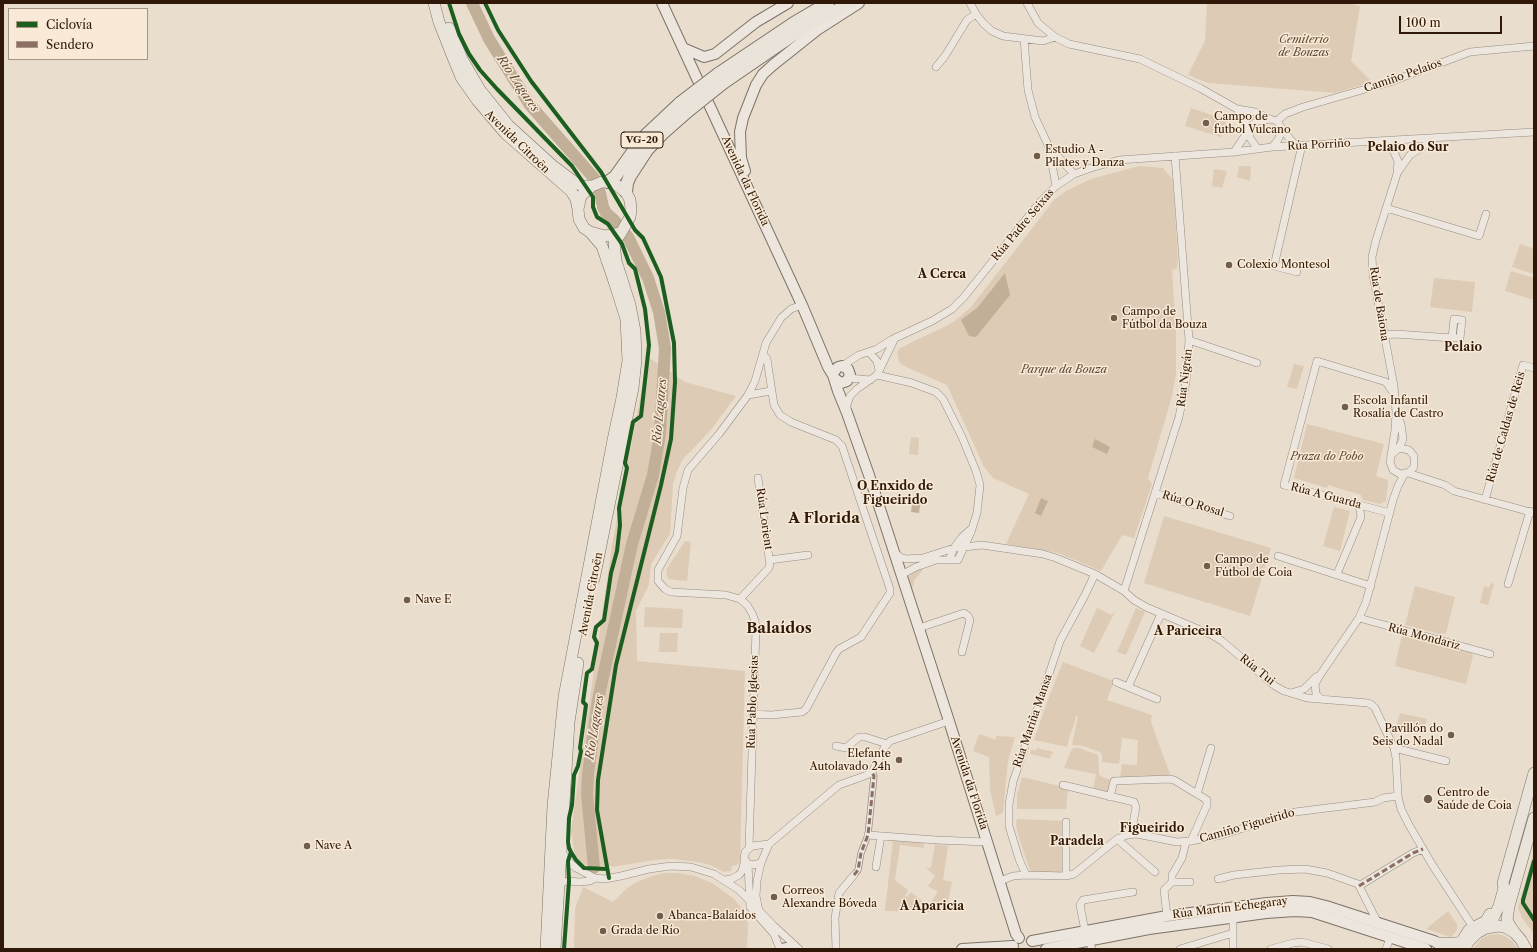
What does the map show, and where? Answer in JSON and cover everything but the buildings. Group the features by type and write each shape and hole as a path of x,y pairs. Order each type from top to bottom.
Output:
{"highway":[{"path":"720,79 762,38 817,3"},
{"name":"VG-20","path":"608,182 618,173 647,134 775,39 828,3"},
{"name":"VG-20","path":"775,39 837,3"},
{"path":"720,79 790,37 851,3"},
{"name":"VG-20","path":"626,192 627,183 630,176 644,154 684,107"}],"main road":[{"name":"Avenida Citroën","path":"434,3 439,22 461,77 484,110 505,133 571,191 576,199 578,209"},
{"name":"Avenida Citroën","path":"441,3 447,23 462,59 480,90 508,125 573,181 586,188"},
{"name":"Avenida da Florida","path":"662,3 802,305 825,360 837,372 838,392 847,412 949,721 1016,934 1015,944"},
{"path":"683,48 704,57 715,54 756,22 788,3"},
{"path":"744,179 745,172 742,158 740,132 742,118 756,85 764,74 779,60 822,26 859,3"},
{"path":"497,135 537,162"},
{"path":"608,182 618,186 626,192 630,200 630,218 616,237 590,232 584,228 579,219 579,202 586,188 608,182"},
{"name":"Avenida Citroën","path":"555,850 554,798 564,697 628,362 626,319 602,246 590,232"},
{"name":"Avenida Citroën","path":"546,949 569,722 578,659 633,388 636,360 635,331 630,305 616,261 616,237"},
{"path":"842,401 850,372 848,369 837,372 840,383 848,379"},
{"path":"1486,928 1495,917 1504,888 1503,883 1534,773"},
{"path":"1533,949 1527,936 1514,920 1513,913 1515,887 1534,818"},
{"name":"Avenida Citroën","path":"553,883 555,949"},
{"path":"1438,943 1458,944 1473,927 1486,921 1489,918 1499,887 1503,883"},
{"path":"1515,887 1510,897 1507,920 1526,949"},
{"name":"Rúa Martín Echegaray","path":"1033,945 1089,940 1167,916 1268,902 1293,901 1310,902 1326,906 1438,943 1445,947 1457,948 1467,945"},
{"name":"Rúa Martín Echegaray","path":"1046,949 1149,929 1266,913 1295,911 1312,912 1426,949"},
{"path":"1467,945 1477,933 1486,928 1499,926 1515,932"},
{"path":"962,949 1015,944 1026,937 1033,945"},
{"path":"781,949 795,949"}],"street":[{"path":"970,3 976,14 992,31 1003,36 1043,41 1055,37"},
{"path":"1027,3 1038,23 1055,37 1069,44 1140,59 1200,88 1237,109 1255,112 1274,120 1299,146 1274,266 1297,272"},
{"path":"936,67 946,56 967,20 976,14"},
{"path":"1024,39 1028,90 1035,117 1049,147 1056,186"},
{"name":"Camiño Pelaios","path":"1274,120 1303,107 1390,82 1470,52 1534,46"},
{"path":"1237,109 1246,124 1250,138 1257,148 1272,147 1278,140 1282,130"},
{"path":"1234,152 1248,130 1258,121 1274,120"},
{"name":"Rúa Porriño","path":"1272,147 1534,132"},
{"name":"Rúa de Baiona","path":"1397,174 1410,155 1434,138"},
{"name":"Rúa de Baiona","path":"1291,693 1304,689 1320,675 1359,618 1372,586 1393,500 1398,486 1406,473 1414,467 1415,463 1414,456 1408,450 1399,448 1403,439 1396,412 1393,395 1394,386 1373,275 1372,257 1397,174 1398,161 1393,150 1383,143 1375,141"},
{"path":"1049,147 1074,174"},
{"name":"Rúa Padre Seixas","path":"837,372 859,355 869,352 943,315 959,302 1040,202 1056,186 1074,174 1104,163 1119,160 1234,152 1257,148"},
{"name":"Rúa Nigrán","path":"1124,591 1182,406 1188,372 1189,340 1176,156"},
{"path":"1386,208 1479,236 1486,214"},
{"path":"740,600 726,595 671,592 665,589 658,581 658,570 677,536 682,488 688,470 719,434 748,395 758,372 770,335 781,318 791,309 802,305"},
{"path":"1384,335 1396,334 1452,338"},
{"path":"847,412 847,405 850,396 878,372 895,338"},
{"path":"1189,340 1257,363"},
{"path":"869,352 878,361 878,372"},
{"path":"752,714 772,715 802,712 806,709 836,653 861,637 890,594 890,589 842,446 836,440 810,431 784,419 776,410 771,391 767,359 763,354"},
{"name":"Rúa A Guarda","path":"1390,513 1284,485 1317,361 1386,382 1389,385 1393,395"},
{"name":"Rúa de Caldas de Reis","path":"1485,500 1523,365 1534,368"},
{"path":"758,372 765,375 770,383"},
{"path":"878,372 936,392 943,399 962,437 980,485 977,513 958,560 936,560 916,567 901,575"},
{"path":"848,379 870,380"},
{"path":"748,395 771,391"},
{"name":"Rúa de Baiona","path":"1393,500 1395,472 1390,462 1396,412"},
{"path":"1391,455 1399,448"},
{"path":"1395,472 1400,474 1406,473 1445,485 1454,491 1532,512 1508,584"},
{"name":"Rúa Lorient","path":"740,600 768,569 769,560 758,478"},
{"name":"Rúa O Rosal","path":"1155,493 1230,516"},
{"path":"1337,574 1361,517 1359,505"},
{"path":"971,530 982,545"},
{"path":"949,560 954,548 962,537 971,530"},
{"name":"Rúa Tui","path":"894,552 900,557 906,559 923,558 954,548 982,545 1043,554 1095,574 1124,591 1146,608 1212,635 1222,641 1275,686 1300,696 1368,703 1372,705 1375,708 1394,748 1398,796 1401,810 1423,849 1473,927"},
{"name":"Rúa Lorient","path":"769,560 808,555"},
{"path":"1278,556 1372,586"},
{"path":"916,567 923,558"},
{"name":"Rúa Mariña Mansa","path":"1026,875 1019,859 1009,826 1009,804 1013,782 1060,641 1095,574"},
{"name":"Rúa Pablo Iglesias","path":"740,600 752,613 756,629 752,714 752,847"},
{"path":"919,628 964,613 970,620 962,652"},
{"path":"1128,687 1161,614"},
{"name":"Rúa Mondariz","path":"1359,618 1490,654"},
{"name":"Rúa de Baiona","path":"1320,675 1315,689 1316,694 1321,699"},
{"path":"1116,682 1157,699"},
{"path":"759,911 756,888 763,855 769,844 839,785 872,772 887,744 893,739 949,721"},
{"path":"836,746 846,748 859,737 864,737 887,744"},
{"path":"1197,794 1211,748"},
{"path":"1394,748 1446,761"},
{"path":"836,949 835,918 839,893 858,870 861,854 868,835 874,776 872,772"},
{"name":"Camiño Figueirido","path":"1110,796 1114,781 1174,780 1207,800 1207,805 1189,841"},
{"path":"1063,785 1134,802 1136,807 1131,834"},
{"name":"Camiño Figueirido","path":"1066,876 1074,874 1117,839 1131,834 1177,842 1189,841 1221,835 1295,812 1375,802 1384,798 1398,796"},
{"path":"1000,881 1013,876 1026,875 1066,876 1066,822"},
{"path":"868,835 987,842"},
{"path":"876,867 881,836"},
{"path":"1117,839 1155,872"},
{"path":"1167,916 1164,890 1172,882 1172,875 1182,858 1189,841"},
{"path":"769,844 752,847 744,855 747,862 749,900 752,910 774,934 781,949"},
{"path":"752,847 761,850 763,855"},
{"path":"1359,886 1413,853 1423,849"},
{"path":"555,850 576,868 595,878"},
{"path":"747,862 753,865 761,863"},
{"path":"724,880 731,879 742,872 747,862"},
{"path":"553,883 569,881 579,882 595,878 621,876 649,869 671,866 701,869 724,880 739,890 799,949"},
{"path":"1218,879 1234,875 1279,870 1305,869 1327,873 1358,884 1378,923"},
{"path":"1172,882 1190,882"},
{"path":"1089,940 1080,905 1083,900 1134,892"},
{"path":"1233,949 1234,918"},
{"path":"1180,949 1233,933"},
{"path":"1386,949 1390,938"},
{"path":"1271,949 1302,942 1328,949"}],"green space":[{"name":"Cemiterio de Bouzas","path":"1207,3 1349,3 1360,6 1351,61 1372,82 1335,93 1208,83 1188,75 1205,41"},
{"name":"Campo de futbol Vulcano","path":"1191,108 1227,120 1221,137 1185,126"},
{"name":"Parque da Bouza","path":"1139,166 1163,168 1173,180 1178,262 1176,269 1172,270 1176,332 1176,374 1172,396 1148,478 1152,484 1134,538 1122,535 1101,571 1058,553 1006,544 1029,494 993,478 984,467 947,385 902,365 899,362 897,352 900,348 950,324 971,307 1054,200 1066,191 1091,179"},
{"path":"1239,166 1251,166 1250,181 1237,177"},
{"path":"1214,169 1227,171 1222,188 1212,186"},
{"path":"1520,244 1534,249 1534,274 1512,267"},
{"path":"1511,271 1534,278 1534,300 1505,291"},
{"path":"1434,278 1475,282 1472,312 1430,307"},
{"path":"648,357 685,382 736,396 710,431 683,459 677,471 673,484 670,534 651,564 649,585 636,611 637,661 745,671 740,863 731,867 732,870 729,872 724,872 710,865 698,862 672,859 654,860 612,867 588,866 583,864 575,855 571,831 612,545"},
{"path":"1294,364 1304,366 1297,389 1287,387"},
{"name":"Praza do Pobo","path":"1307,424 1384,444 1376,476 1388,480 1386,501 1380,504 1363,500 1361,495 1328,485 1327,488 1294,478"},
{"path":"911,437 919,438 918,455 909,454"},
{"path":"1334,507 1350,511 1340,551 1323,546"},
{"name":"Campo de Fútbol de Coia","path":"1164,516 1271,548 1250,616 1144,583"},
{"path":"685,541 691,542 687,581 668,579 666,570"},
{"path":"922,568 922,571 914,581 913,587 910,589 908,578 913,572"},
{"path":"1491,583 1494,584 1488,605 1480,603 1484,586 1489,588"},
{"path":"1415,586 1455,597 1446,633 1440,634 1405,625"},
{"path":"645,607 683,609 682,628 644,627"},
{"path":"1097,608 1112,615 1115,612 1094,653 1080,646"},
{"path":"1136,608 1145,612 1126,655 1117,652"},
{"path":"660,633 678,633 677,652 659,652"},
{"path":"1402,635 1472,653 1473,656 1466,684 1395,666"},
{"path":"1063,662 1114,681 1107,700 1152,715 1151,722 1171,777 1120,779 1122,764 1137,765 1138,740 1122,738 1119,764 1102,762 1102,755 1100,752 1083,746 1072,745 1078,716 1076,716 1067,747 1034,740"},
{"path":"1400,713 1427,719 1423,733 1396,727"},
{"path":"979,734 996,740 996,736 1015,737 1008,760 1003,813 996,816 990,789 989,757 973,751"},
{"path":"1037,748 1053,752 1053,754 1051,754 1050,759 1030,754 1031,750 1036,751"},
{"path":"1074,748 1079,748 1098,755 1099,774 1102,777 1112,780 1108,794 1093,790 1096,774 1064,768 1071,751"},
{"path":"1022,777 1068,788 1066,809 1017,809 1017,795"},
{"path":"1017,819 1064,821 1063,872 1033,872 1030,870 1019,838 1016,825"},
{"path":"893,839 924,843 924,848 900,845 895,880 908,890 905,896 907,897 911,892 928,906 938,892 928,886 935,876 926,868 931,868 935,844 948,846 943,880 952,882 946,912 885,911"},
{"path":"1534,851 1534,934 1522,918 1518,908"},
{"name":"Abanca-Balaídos","path":"665,873 678,873 695,876 712,883 733,898 740,906 748,923 747,949 574,949 575,909 583,887 613,902 627,888 637,882"},
{"path":"1448,911 1457,924 1457,930 1451,937 1426,929"},
{"path":"1497,934 1505,936 1512,941 1518,949 1473,949 1482,938"}],"shaded area":[{"path":"1005,273 1010,295 976,337 969,336 961,320 977,308"},
{"path":"1095,439 1110,447 1107,454 1092,447"},
{"path":"913,498 921,498 919,513 911,512"},
{"path":"1041,498 1048,501 1041,516 1035,513"}],"waterway":[{"name":"Río Lagares","path":"472,3 489,39 530,105 594,178 606,213 628,237 648,278 659,312 665,348 660,434 653,475 632,544 598,700 588,774 587,794 594,868"}],"marked path":[{"path":"854,875 858,870 861,853 868,835 874,776 872,772"},
{"path":"1359,886 1413,853 1423,849"}],"cycle path":[{"path":"449,3 459,34 469,54 480,70 572,166 593,197 593,207 597,217 608,224 622,244 629,263 635,269 645,309 649,345 641,416 633,422 625,463 627,468 619,508 620,525 617,551 611,573 604,620 596,627 594,637 597,643 592,669 587,673 583,702 586,705 580,748 581,751 578,766 574,775 572,805 569,818 568,842 569,848 576,860 584,868 607,869"},
{"path":"485,3 498,30 531,81 601,172 635,230 643,238 661,277 674,343 675,382 671,439 616,665 598,780 597,810 609,878"},
{"path":"564,949 569,881 568,861 571,852"},
{"path":"1534,861 1523,900 1523,903 1534,920"}],"place":[{"name":"Campo de futbol Vulcano","path":"1206,123"},
{"name":"Estudio A - Pilates y Danza","path":"1037,156"},
{"name":"Colexio Montesol","path":"1229,265"},
{"name":"Campo de Fútbol da Bouza","path":"1114,318"},
{"name":"Escola Infantil Rosalía de Castro","path":"1345,407"},
{"name":"Campo de Fútbol de Coia","path":"1207,566"},
{"name":"Nave E","path":"407,600"},
{"name":"Pavillón do Seis do Nadal","path":"1451,735"},
{"name":"Elefante Autolavado 24h","path":"899,760"},
{"name":"Centro de Saúde de Coia","path":"1428,799"},
{"name":"Nave A","path":"307,846"},
{"name":"Correos Alexandre Bóveda","path":"774,897"},
{"name":"Abanca-Balaídos","path":"660,916"},
{"name":"Grada de Río","path":"603,931"}],"district":[{"name":"Pelaio do Sur","path":"1408,148"},
{"name":"A Cerca","path":"942,275"},
{"name":"Pelaio","path":"1463,348"},
{"name":"O Enxido de Figueirido","path":"895,494"},
{"name":"A Florida","path":"824,519"},
{"name":"Balaídos","path":"779,629"},
{"name":"A Pariceira","path":"1188,632"},
{"name":"Figueirido","path":"1152,829"},
{"name":"Paradela","path":"1077,842"},
{"name":"A Aparicia","path":"932,907"}]}
